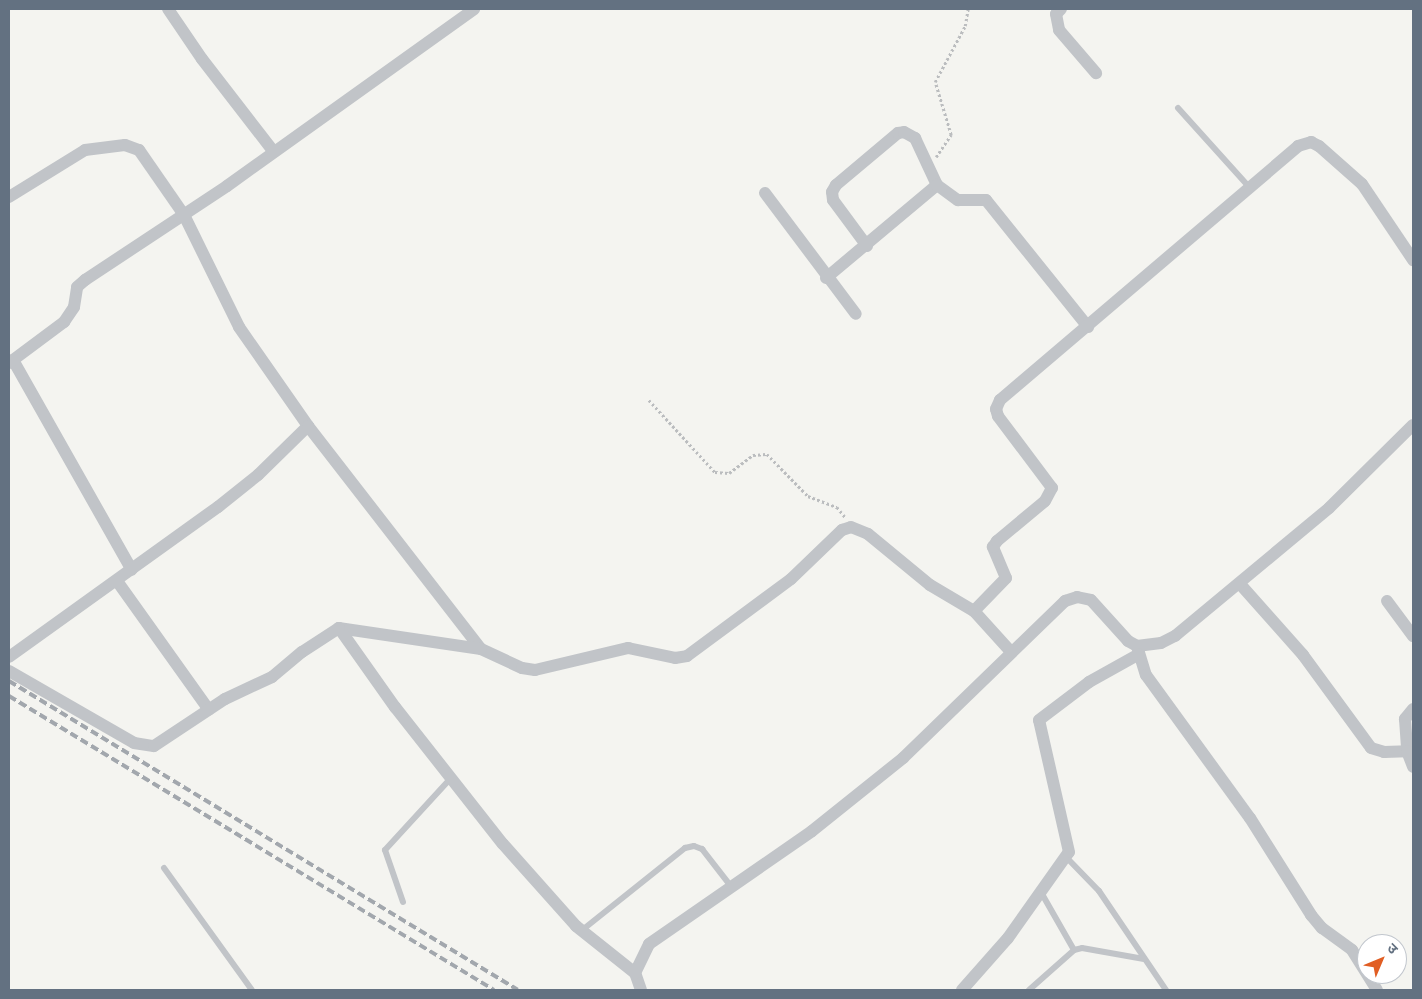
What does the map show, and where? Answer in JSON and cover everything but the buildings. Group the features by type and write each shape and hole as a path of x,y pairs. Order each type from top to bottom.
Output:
{"street":[{"path":"168,9 202,60 273,151"},
{"path":"132,570 11,361 64,322 74,306 77,287 85,280 184,216 474,9"},
{"path":"1061,9 1056,14 1058,30 1096,73"},
{"path":"868,246 833,200 832,192 836,185 898,133 904,132 915,138 936,185 958,200 986,200 1088,327"},
{"path":"974,611 1006,578 993,547 997,541 1045,502 1052,488 1003,425 996,409 1000,400 1088,327 1298,146 1311,142 1362,184 1413,260"},
{"path":"9,197 85,150 125,145 139,150 184,216 239,327 308,426 481,649"},
{"path":"826,278 868,246 936,185"},
{"path":"765,193 826,278 856,314"},
{"path":"962,990 1042,894 1068,858 1069,845 1038,728 1039,720 1089,682 1138,650 1162,643 1175,636 1240,584 1329,508 1413,425"},
{"path":"9,657 117,581 258,475 308,426"},
{"path":"9,671 134,743 146,746 162,742 209,710 272,677 302,652 339,628 481,649 522,668 535,670 628,648 675,658 687,656 791,579 842,530 851,527 868,534 930,585 974,611 1011,652"},
{"path":"117,581 209,710"},
{"path":"1240,584 1303,655 1371,748 1384,752 1407,751"},
{"path":"635,972 650,944 730,885 812,831 904,758 1065,601 1077,597 1091,600 1138,650 1146,675 1250,818 1310,915 1322,928 1352,950 1377,990"},
{"path":"1387,601 1413,636"},
{"path":"339,628 451,778 503,844 581,931 635,972 641,990"},
{"path":"1413,709 1405,719 1407,751 1413,767"}],"lane":[{"path":"1178,108 1250,188"},
{"path":"403,902 385,850 451,778"},
{"path":"581,931 685,848 694,846 702,849 730,885"},
{"path":"1068,858 1099,891 1166,990"},
{"path":"164,868 252,990"},
{"path":"1042,894 1074,950"},
{"path":"1029,990 1074,950 1090,947 1144,959"}],"path":[{"path":"929,168 950,135 935,82 965,26 968,9"},
{"path":"649,400 715,472 729,473 753,455 767,454 808,496 837,507 851,527"}],"railway":[{"path":"9,681 518,990"},
{"path":"9,696 494,990"}]}
